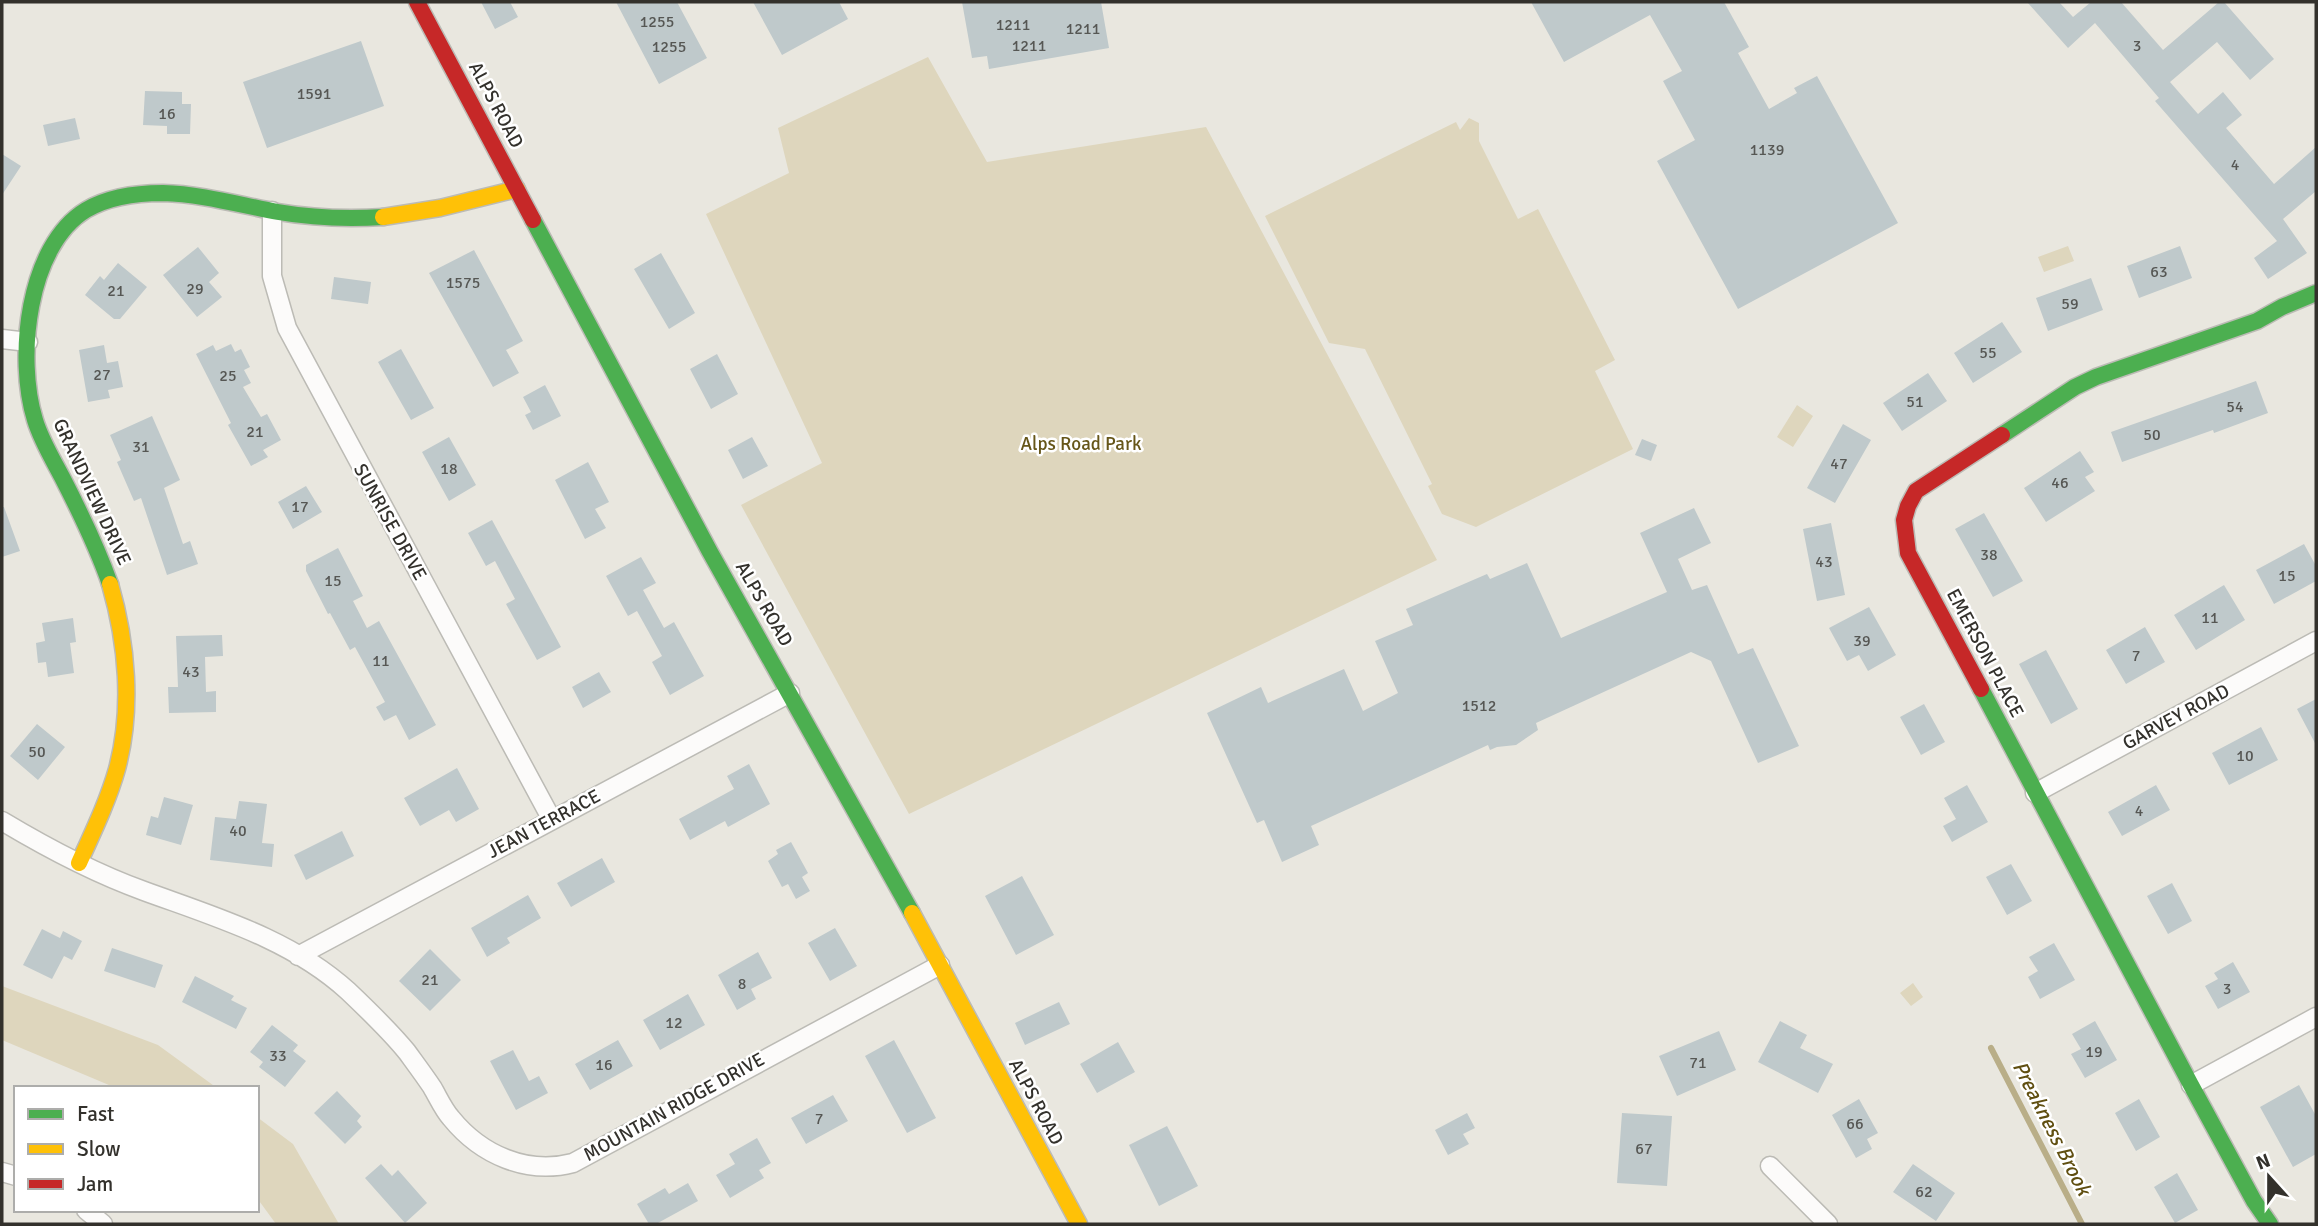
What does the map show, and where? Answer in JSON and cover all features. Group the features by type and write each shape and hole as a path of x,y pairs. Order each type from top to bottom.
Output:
{"street":[{"name":"ALPS ROAD","path":"417,2 710,552 872,838 1079,1224"},
{"name":"GRANDVIEW DRIVE","path":"79,863 100,817 120,758 125,725 124,658 119,620 106,570 32,411 27,342 38,277 47,253 60,233 76,216 94,205 138,194 173,193 209,197 306,217 388,216 442,208 492,193 517,189"},
{"name":"SUNRISE DRIVE","path":"272,211 272,276 286,328 552,820"},
{"name":"EMERSON PLACE","path":"2270,1224 2254,1201 2191,1085 1908,552 1903,536 1903,518 1916,491 2075,387 2096,377 2244,326 2316,293"},
{"path":"2,339 27,342"},
{"name":"GARVEY ROAD","path":"2035,793 2316,641"},
{"name":"JEAN TERRACE","path":"298,956 790,693"},
{"name":"MOUNTAIN RIDGE DRIVE","path":"2,821 79,863 144,891 226,920 298,956 345,989 380,1023 430,1084 451,1118 477,1143 499,1156 521,1164 544,1167 573,1163 940,965"},
{"path":"2191,1085 2316,1017"},
{"path":"1770,1166 1828,1224"},
{"path":"88,1212 103,1224"}],"green space":[{"name":"Alps Road Park","path":"928,57 987,162 1206,127 1437,560 909,814 741,505 822,463 706,214 789,173 778,128"},
{"path":"1469,118 1479,123 1479,141 1518,219 1538,209 1615,360 1595,371 1633,449 1476,527 1442,514 1428,486 1432,484 1365,349 1329,343 1265,216 1456,122 1460,130"},
{"path":"2068,246 2074,261 2044,272 2038,257"},
{"path":"1797,405 1813,416 1793,447 1777,437"},
{"path":"1913,983 1923,997 1911,1006 1900,993"},
{"path":"2,986 158,1045 214,1086 111,1086 2,1040"},
{"path":"259,1118 293,1144 339,1224 276,1224 259,1201"}],"building":[{"path":"481,2 510,2 518,17 495,29"},
{"path":"616,2 677,2 707,58 659,84"},
{"path":"753,2 839,2 848,19 782,55"},
{"path":"962,2 1101,2 1109,48 989,69 987,56 972,58"},
{"path":"1531,2 1724,2 1749,47 1738,53 1769,109 1797,93 1794,88 1817,76 1898,223 1738,309 1657,161 1695,140 1663,81 1682,71 1650,15 1564,62"},
{"path":"2027,2 2059,2 2073,17 2091,2 2121,2 2163,50 2219,2 2224,2 2274,59 2250,80 2217,42 2170,82 2198,114 2223,92 2242,115 2226,128 2274,184 2316,147 2316,191 2283,219 2307,253 2268,279 2254,258 2277,241 2155,101 2159,98 2095,23 2068,48"},
{"path":"361,41 384,106 267,148 243,82"},
{"path":"145,91 182,92 182,104 191,104 190,134 167,134 167,126 143,125"},
{"path":"75,118 80,139 48,146 43,125"},
{"path":"2,154 21,166 2,195"},
{"path":"2180,246 2192,278 2139,298 2127,266"},
{"path":"198,247 219,273 209,282 222,297 197,317 163,275"},
{"path":"474,250 523,341 506,350 519,373 493,387 429,273"},
{"path":"661,253 695,313 669,329 634,269"},
{"path":"118,263 147,287 120,319 114,319 85,295 100,276 104,280"},
{"path":"334,277 371,282 368,304 331,299"},
{"path":"2091,278 2103,310 2048,331 2036,298"},
{"path":"2002,322 2022,352 1973,383 1954,353"},
{"path":"231,344 235,352 241,349 250,367 244,370 251,383 243,387 261,417 267,414 281,440 263,450 268,457 251,466 228,425 231,423 196,354 213,345 216,351"},
{"path":"104,345 107,363 118,361 123,387 108,390 110,398 88,402 79,350"},
{"path":"401,349 434,408 411,420 378,362"},
{"path":"717,354 738,394 711,409 690,369"},
{"path":"1928,373 1947,401 1902,431 1883,403"},
{"path":"2256,381 2268,413 2122,462 2111,432"},
{"path":"545,385 561,416 533,430 525,415 531,412 523,397"},
{"path":"152,416 180,480 164,488 183,544 190,541 198,564 167,575 141,498 134,501 117,462 121,460 110,435"},
{"path":"1843,424 1871,440 1835,503 1807,488"},
{"path":"449,437 476,485 449,501 422,452"},
{"path":"752,437 768,466 743,479 728,450"},
{"path":"1642,439 1657,445 1651,461 1635,455"},
{"path":"2080,451 2094,472 2085,477 2095,491 2046,522 2024,488"},
{"path":"588,462 609,502 595,509 606,528 585,539 555,480"},
{"path":"306,486 322,512 293,529 278,502"},
{"path":"2,507 20,551 2,557"},
{"path":"1694,508 1711,543 1678,559 1692,590 1707,585 1738,654 1753,648 1799,746 1758,763 1711,661 1691,652 1536,723 1538,730 1516,745 1490,750 1488,745 1311,826 1319,845 1282,862 1264,820 1257,823 1207,713 1261,687 1268,703 1344,669 1363,711 1398,693 1375,641 1413,625 1406,609 1487,574 1490,579 1527,563 1561,638 1667,592 1640,533"},
{"path":"1984,513 2023,581 1993,597 1955,529"},
{"path":"492,520 561,647 537,660 506,604 515,599 495,561 486,566 468,533"},
{"path":"1831,523 1845,595 1817,601 1803,529"},
{"path":"2304,544 2316,566 2316,581 2274,604 2256,570"},
{"path":"338,548 363,596 353,601 367,628 379,621 436,725 409,740 396,715 384,721 376,707 385,702 355,647 350,650 330,613 328,614 306,571 306,565"},
{"path":"641,557 656,583 643,590 664,628 674,622 704,676 670,695 652,662 662,656 637,611 628,616 606,576"},
{"path":"2224,585 2245,620 2196,650 2174,615"},
{"path":"1869,607 1896,655 1868,671 1859,655 1847,661 1829,628"},
{"path":"73,618 76,642 70,643 74,673 48,677 46,662 38,663 36,643 45,641 42,623"},
{"path":"2145,627 2165,662 2126,684 2106,650"},
{"path":"222,635 223,656 205,657 206,692 216,691 216,712 169,713 168,687 178,687 176,636"},
{"path":"2046,650 2078,709 2051,724 2019,664"},
{"path":"599,672 611,692 583,708 572,687"},
{"path":"2316,699 2316,745 2297,709"},
{"path":"1924,704 1945,742 1921,755 1900,717"},
{"path":"37,724 65,747 38,780 10,756"},
{"path":"2261,727 2278,760 2229,785 2212,753"},
{"path":"749,764 770,804 728,827 725,821 690,840 679,819 734,789 727,776"},
{"path":"457,768 479,809 456,822 449,810 420,826 404,798"},
{"path":"1967,785 1988,822 1952,842 1943,826 1956,819 1944,798"},
{"path":"2156,785 2170,810 2122,836 2108,812"},
{"path":"164,797 193,805 181,845 146,835 151,816 158,818"},
{"path":"239,801 267,804 262,843 274,844 272,867 210,860 215,817 236,819"},
{"path":"342,831 354,856 306,880 294,855"},
{"path":"791,842 808,873 802,877 810,891 796,899 788,884 782,887 768,861 778,854 776,850"},
{"path":"602,858 615,882 571,907 557,883"},
{"path":"2011,864 2032,901 2007,915 1986,877"},
{"path":"1022,876 1054,935 1016,955 985,896"},
{"path":"2172,883 2192,921 2168,934 2147,896"},
{"path":"528,895 541,918 507,938 510,943 487,957 471,928"},
{"path":"835,928 857,966 830,981 808,943"},
{"path":"42,929 60,938 63,931 82,941 72,960 64,956 52,979 23,965"},
{"path":"2054,943 2075,980 2040,999 2028,977 2038,971 2029,957"},
{"path":"112,948 163,965 155,988 104,971"},
{"path":"430,949 461,980 430,1011 399,981"},
{"path":"758,952 772,978 751,989 756,999 737,1010 718,975"},
{"path":"2233,962 2250,992 2218,1009 2205,986 2218,979 2214,973"},
{"path":"195,976 234,996 231,1000 247,1008 236,1029 182,1002"},
{"path":"688,994 705,1025 660,1050 643,1020"},
{"path":"1059,1002 1070,1024 1025,1045 1015,1023"},
{"path":"1780,1021 1807,1035 1800,1048 1833,1064 1818,1093 1758,1062"},
{"path":"2095,1021 2117,1060 2085,1078 2071,1054 2081,1049 2072,1034"},
{"path":"272,1025 298,1045 293,1051 306,1061 285,1087 259,1067 263,1062 250,1052"},
{"path":"1719,1031 1736,1070 1677,1096 1659,1056"},
{"path":"618,1040 633,1066 590,1090 575,1064"},
{"path":"894,1040 936,1118 907,1133 865,1056"},
{"path":"1118,1042 1135,1072 1097,1093 1080,1064"},
{"path":"513,1050 529,1081 539,1076 548,1093 516,1110 490,1061"},
{"path":"2299,1085 2316,1116 2316,1154 2293,1167 2260,1107"},
{"path":"337,1091 361,1116 357,1121 362,1127 345,1144 314,1113"},
{"path":"833,1095 848,1121 806,1144 791,1118"},
{"path":"1859,1099 1878,1133 1867,1139 1872,1149 1856,1158 1832,1115"},
{"path":"2139,1099 2160,1137 2136,1151 2115,1113"},
{"path":"1467,1113 1475,1128 1463,1134 1469,1144 1448,1155 1435,1130"},
{"path":"1622,1113 1672,1116 1667,1186 1617,1183"},
{"path":"1167,1126 1198,1186 1159,1206 1129,1145"},
{"path":"757,1138 771,1163 759,1170 764,1178 730,1198 716,1175 735,1164 729,1154"},
{"path":"381,1164 392,1176 398,1170 427,1203 405,1223 365,1178"},
{"path":"1913,1164 1955,1193 1936,1221 1893,1192"},
{"path":"2177,1173 2198,1210 2175,1223 2154,1187"},
{"path":"688,1183 698,1201 656,1224 649,1224 637,1204 665,1188 669,1194"}],"waterway":[{"name":"Preakness Brook","path":"1991,1048 2082,1224"}],"traffic: fast":[{"path":"110,584 88,530 40,435 29,395 27,336 31,306 50,249 66,227 86,210 104,202 153,193 192,195 304,216 383,217"},
{"path":"533,220 710,552 912,913"},
{"path":"2002,435 2075,387 2096,377 2257,321 2316,293"},
{"path":"1981,689 2191,1085 2254,1201 2270,1224"}],"traffic: slow":[{"path":"383,217 440,208 517,189"},
{"path":"79,863 117,769 125,723 124,653 110,584"},
{"path":"912,913 1079,1224"}],"traffic: jam":[{"path":"417,2 533,220"},
{"path":"1981,689 1908,553 1904,520 1916,491 2002,435"}]}
